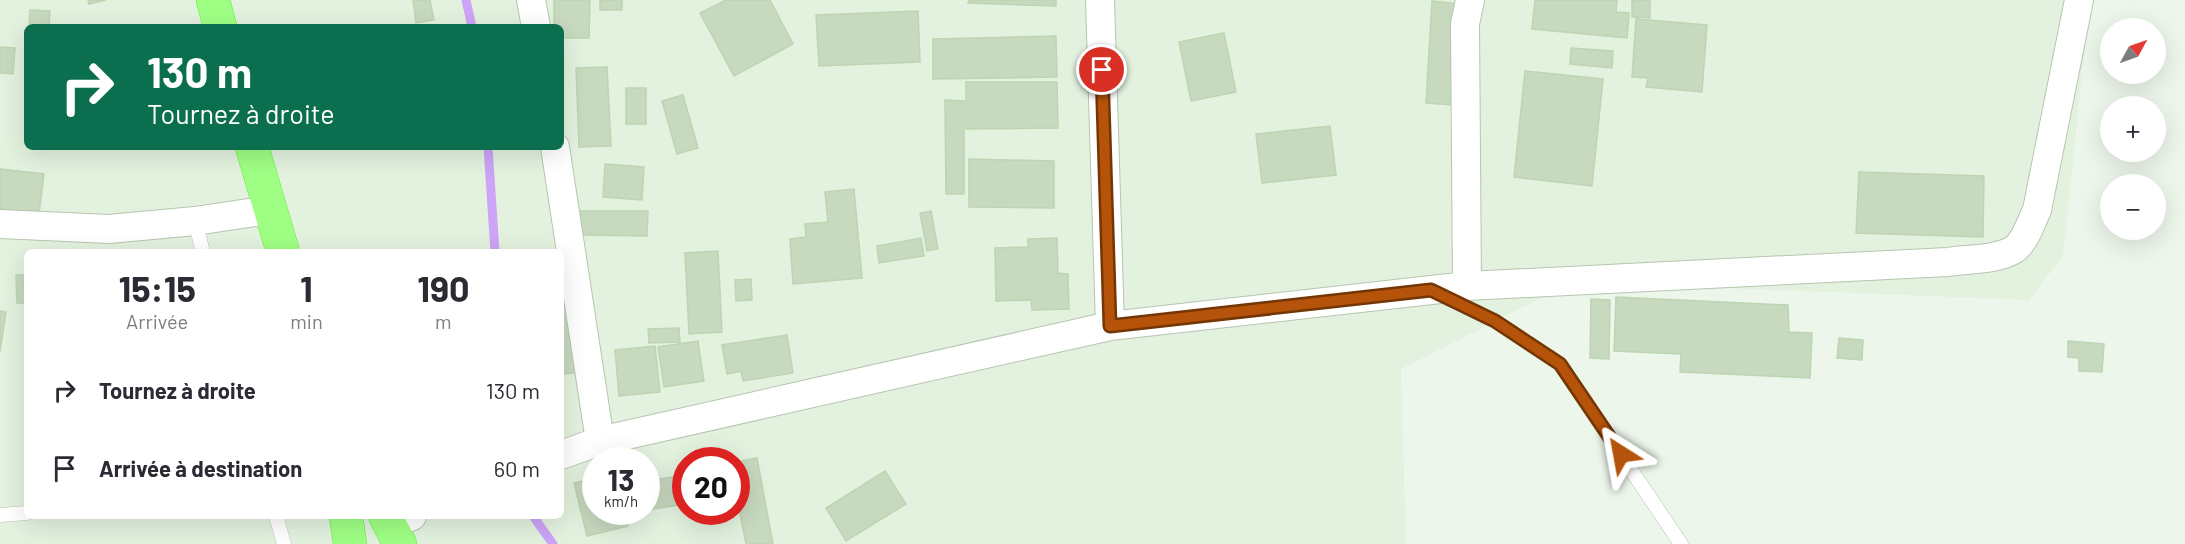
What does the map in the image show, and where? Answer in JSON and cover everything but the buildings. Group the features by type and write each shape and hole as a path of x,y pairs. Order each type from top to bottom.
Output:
{"highway":[{"path":"213,0 219,24"},
{"path":"253,150 282,249"},
{"path":"346,519 350,544"}],"street":[{"path":"531,0 535,24"},
{"path":"1100,0 1110,326"},
{"path":"1467,285 1465,24 1470,0"},
{"path":"564,454 600,441 1110,326 1467,285 1948,262 2013,250 2023,238 2037,210 2079,0"},
{"path":"555,150 600,441"},
{"path":"0,224 110,229 195,221 269,210"}],"lane":[{"path":"195,221 202,249"},
{"path":"1431,290 1495,321 1560,364 1681,544"},
{"path":"0,515 24,513"},
{"path":"277,519 284,544"}],"shaded area":[{"path":"0,0 2090,0 2063,256 2029,300 1573,282 1401,369 1406,544 0,544"}],"waterway":[{"path":"466,0 471,24"},
{"path":"488,150 495,249"},
{"path":"535,519 553,544"}],"route":[{"path":"1102,70 1110,326 1431,290 1495,321 1560,364 1621,454"}]}
